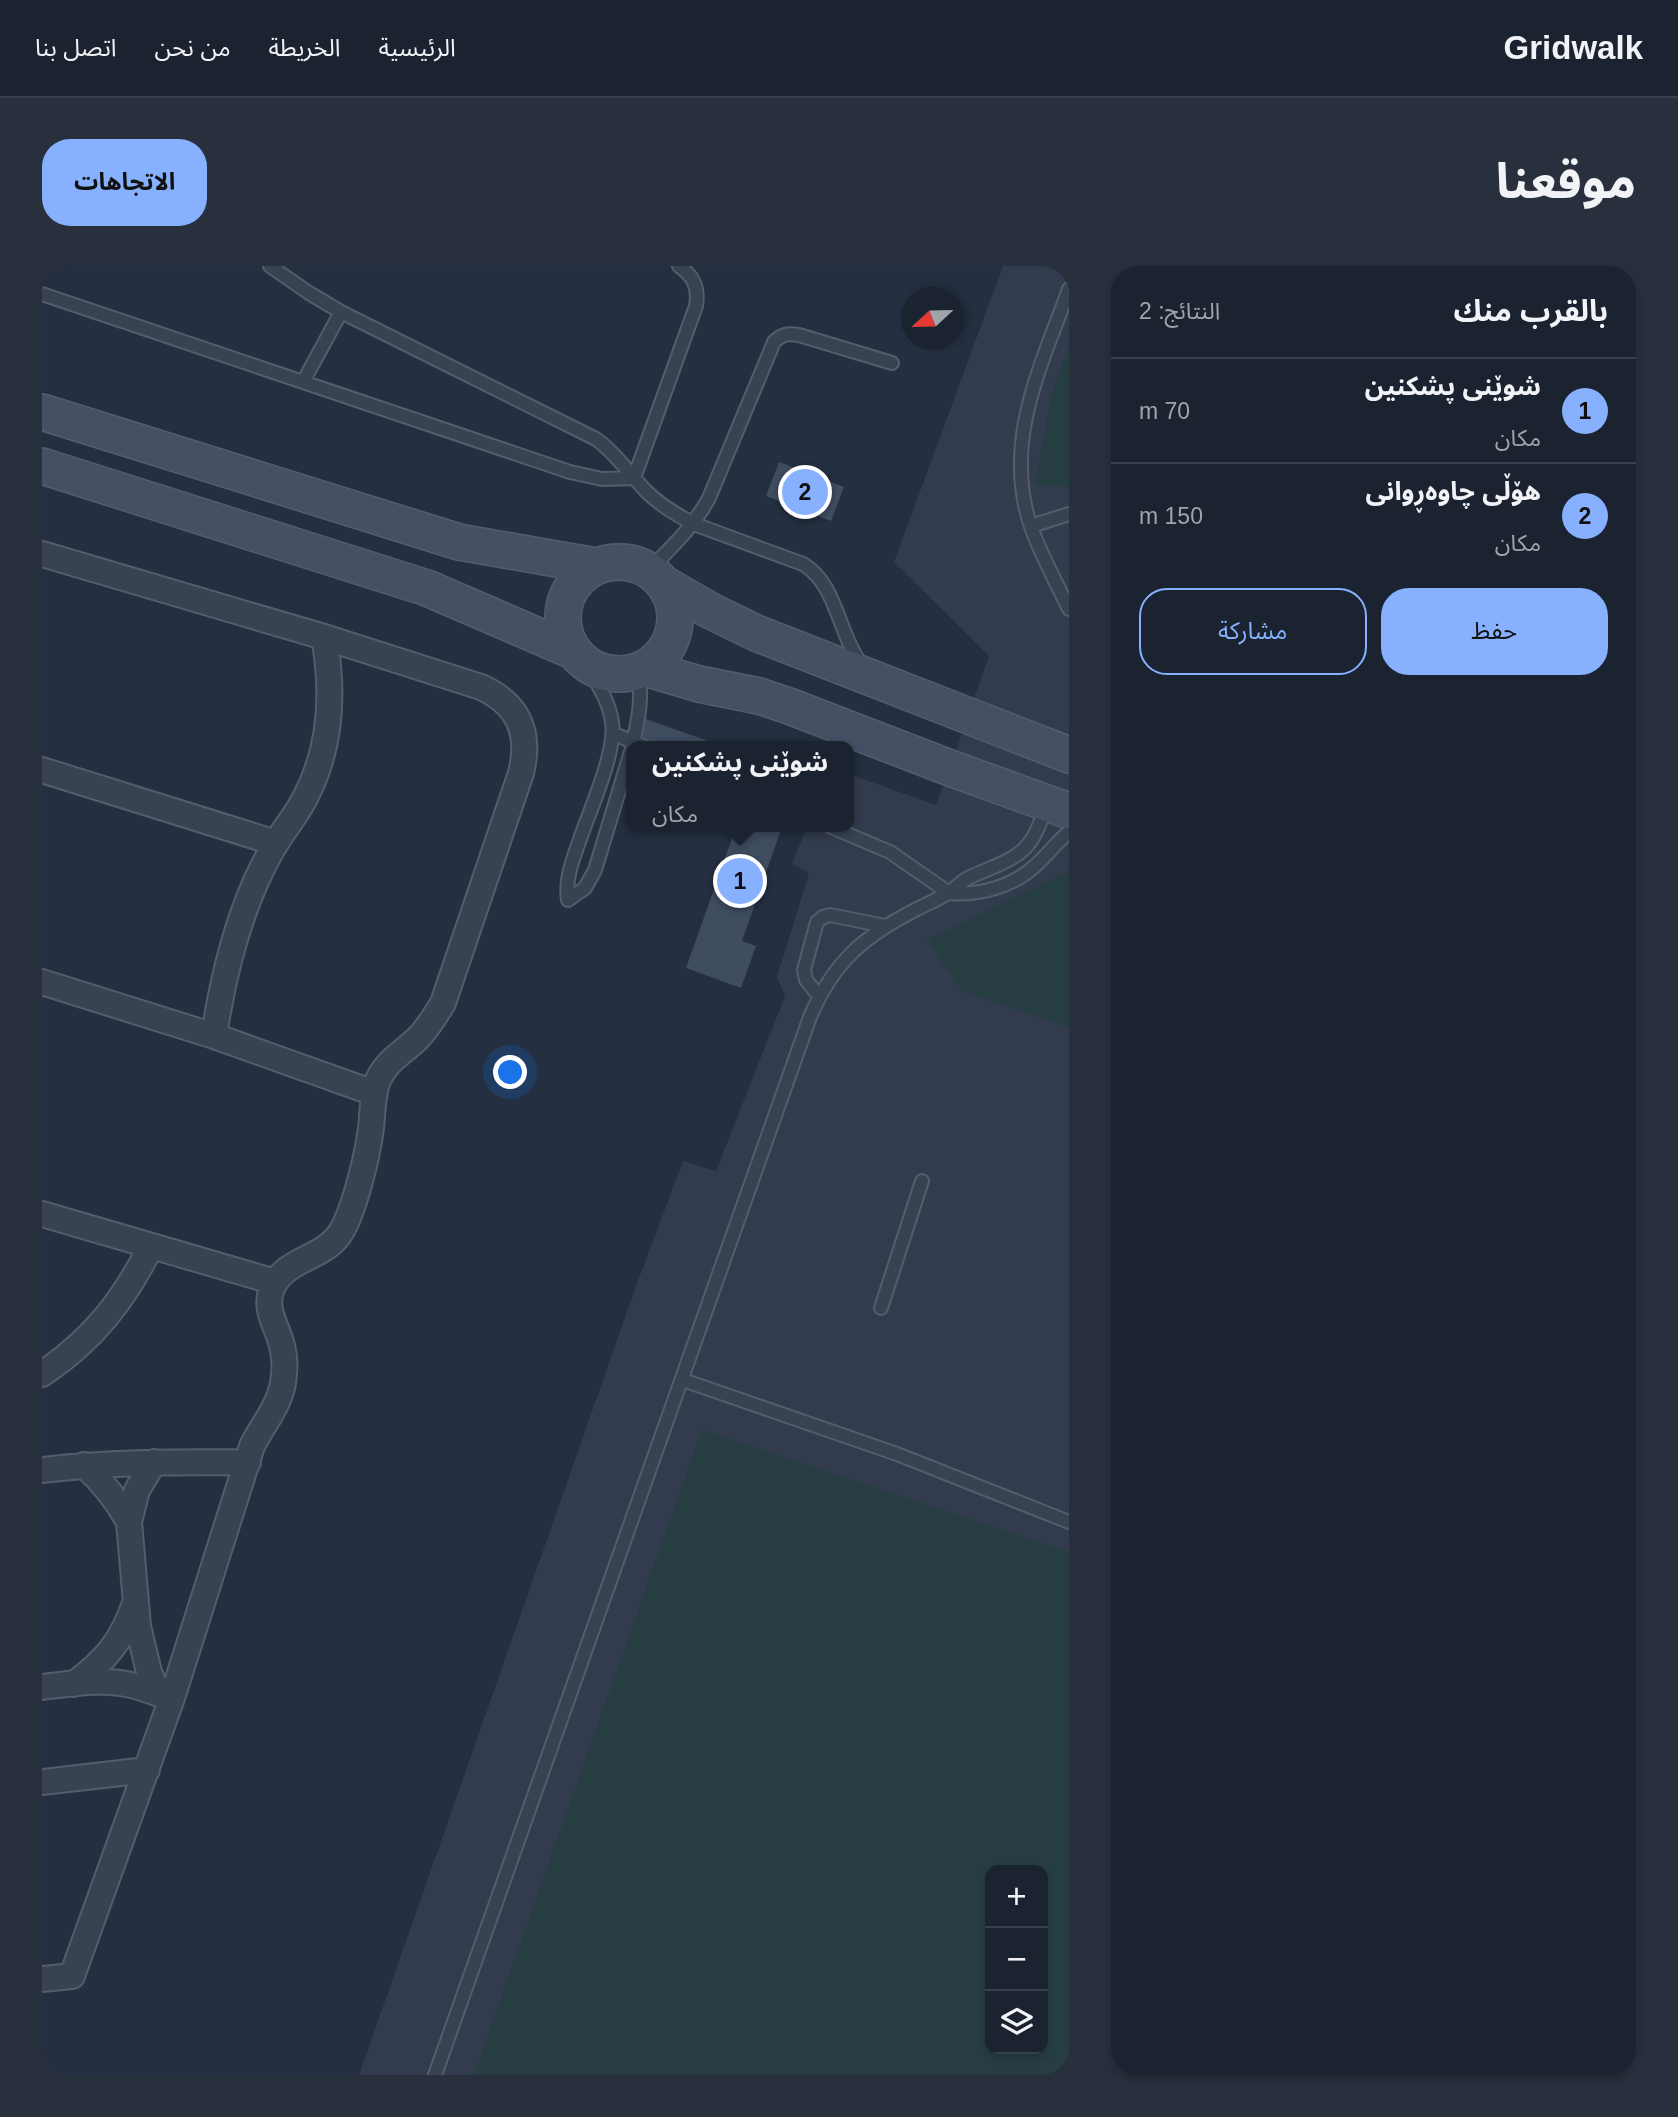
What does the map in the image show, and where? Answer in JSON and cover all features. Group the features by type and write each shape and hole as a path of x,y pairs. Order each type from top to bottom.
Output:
{"main road":[{"path":"42,412 458,542 596,566"},
{"path":"42,466 427,588 579,657 597,670 611,674 626,674 642,669 666,650 675,624 675,609 657,577"},
{"path":"579,657 566,636 562,620 571,587 582,575 596,566 614,561 632,563 709,610 756,633 1069,755"},
{"path":"642,669 758,696 1064,811"},
{"path":"864,734 883,684"}],"street":[{"path":"42,554 324,637 481,687 508,705 518,719 526,747 522,772 443,1003 418,1037 385,1068 374,1093 365,1163 342,1231 326,1249 292,1266 275,1282 271,1293 270,1312 284,1357 283,1388 277,1406 260,1431 248,1462 165,1696 146,1770 72,1976 42,1979"},
{"path":"214,1036 220,995 241,917 276,843 306,797 325,746 331,691 324,637"},
{"path":"42,770 276,843"},
{"path":"42,982 214,1036 374,1093"},
{"path":"42,1214 275,1282"},
{"path":"42,1374 81,1344 102,1322 121,1299 151,1246"},
{"path":"42,1470 154,1462 248,1462"},
{"path":"154,1462 138,1490 129,1522 143,1649 165,1696"},
{"path":"84,1465 110,1491 129,1522"},
{"path":"74,1684 95,1668 113,1649 127,1627 136,1603"},
{"path":"42,1686 112,1682 165,1696"},
{"path":"42,1782 146,1770"}],"lane":[{"path":"270,266 341,312 596,439 618,456 634,478 661,505 694,524 812,569 826,586 857,659 883,684"},
{"path":"634,478 696,306 696,287 686,271 679,266"},
{"path":"1069,289 1031,394 1023,427 1020,460 1023,494 1031,526 1069,609"},
{"path":"42,294 586,477 618,480 634,478"},
{"path":"303,382 341,312"},
{"path":"657,577 709,498 774,342 781,335 799,335 892,363"},
{"path":"1031,526 1069,514"},
{"path":"579,657 609,708 614,734 569,870 568,900 585,888 595,870 626,774"},
{"path":"636,741 642,669"},
{"path":"614,734 626,741"},
{"path":"435,2075 534,1790 819,996 836,970 859,945 885,926 949,893 962,881 1016,856 1064,811"},
{"path":"843,832 890,852 949,893 971,894 1015,880 1037,864 1064,811"},
{"path":"819,996 806,980 804,970 817,922 830,915 885,926"},
{"path":"881,1308 922,1181"},
{"path":"683,1380 897,1454 1069,1522"}],"shaded area":[{"path":"1003,266 1069,266 1069,2075 359,2075 636,1286 683,1161 716,1171 785,996 777,977 809,873 792,864 805,832 854,832 854,776 936,805 989,656 894,562"}],"green space":[{"path":"1069,346 1069,487 1035,485 1052,393"},
{"path":"1069,871 1069,1028 961,990 927,940"},
{"path":"702,1430 1069,1552 1069,2075 474,2075"}],"building":[{"path":"779,462 844,487 831,521 766,496"},
{"path":"646,719 708,741 639,741"},
{"path":"734,832 780,832 742,941 756,946 741,988 686,968"}],"place":[{"name":"هۆڵی چاوەڕوانی","path":"805,492"},
{"name":"شوێنی پشکنین","path":"740,881"}]}
